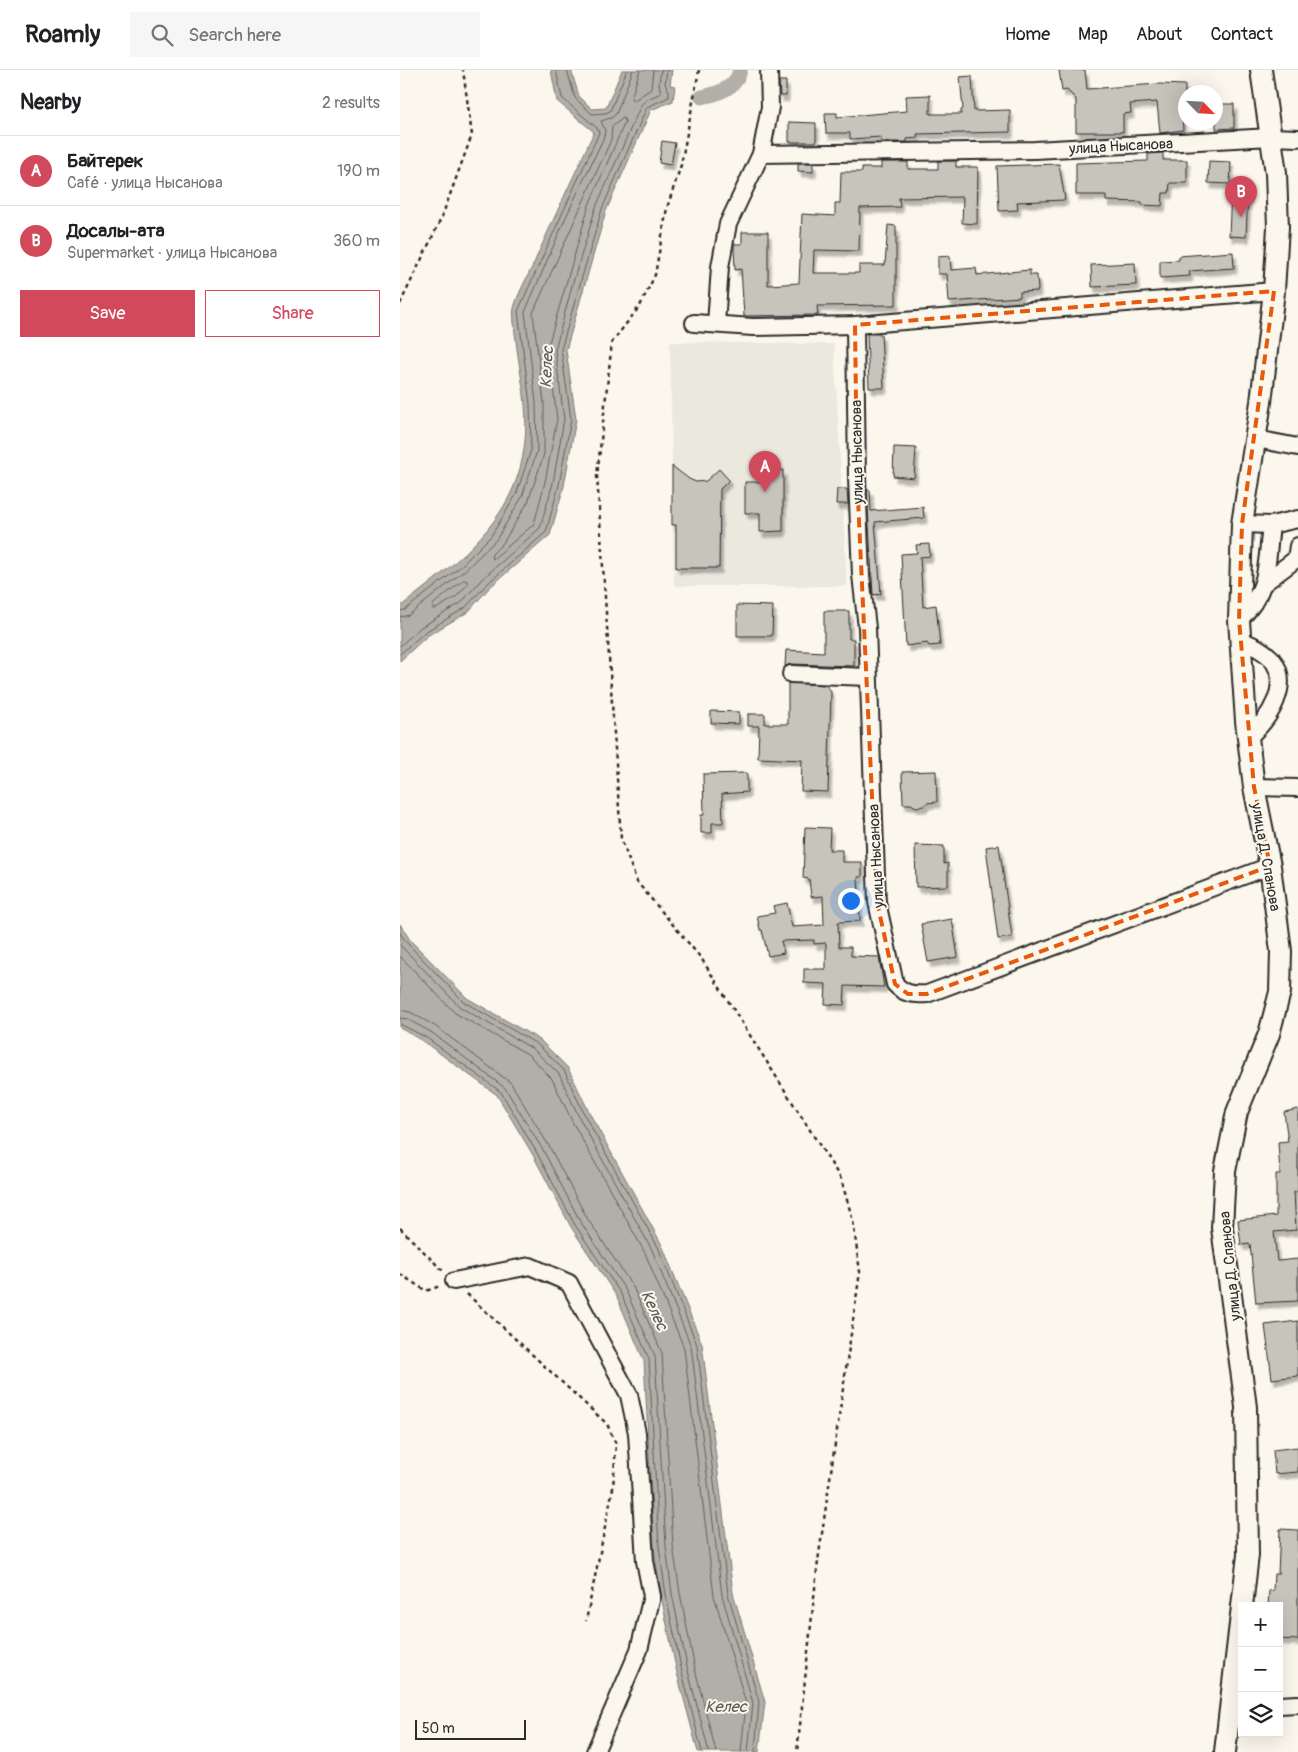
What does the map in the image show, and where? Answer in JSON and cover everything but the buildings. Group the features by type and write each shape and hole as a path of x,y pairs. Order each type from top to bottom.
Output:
{"main road":[{"name":"улица Д. Спанова","path":"1243,1602 1248,1555 1246,1408 1222,1228 1225,1171 1237,1112 1269,1034 1280,992 1281,951 1270,866 1254,787 1248,737 1240,630 1242,524 1256,439 1274,291 1278,227 1276,173 1261,70"},
{"name":"улица Д. Спанова","path":"1225,1752 1236,1707 1240,1647"}],"street":[{"path":"716,324 720,267 728,224 761,154 770,107 769,70"},
{"name":"улица Нысанова","path":"761,154 1035,150 1271,137 1298,138"},
{"path":"694,323 753,327 855,325 1274,291"},
{"name":"улица Нысанова","path":"855,325 857,478 868,677 877,902 891,975 900,990 908,994 927,994 1270,866"},
{"path":"1256,439 1298,447"},
{"path":"1242,524 1271,526 1298,519"},
{"path":"1248,737 1267,720 1275,704 1279,685 1277,669 1271,659 1240,630 1254,606 1264,583 1271,526"},
{"path":"1264,583 1296,559 1298,546"},
{"path":"791,674 868,677"},
{"path":"1254,787 1298,788"},
{"path":"454,1281 530,1266 569,1283 629,1396 637,1433 645,1562 652,1596 639,1650 595,1752"},
{"path":"1283,1705 1298,1704"}],"path":[{"path":"400,304 440,219 472,134 462,70"},
{"path":"699,70 681,165 667,208 654,275 640,306 612,342 597,476 621,839 637,882 701,958 841,1179 853,1222 860,1272 818,1562 797,1752"},
{"path":"400,1228 516,1342 607,1424 616,1444 613,1488 586,1621"},
{"path":"400,1274 426,1291 454,1281"}],"highlighted area":[{"path":"1274,291 1242,524 1239,620 1254,787 1270,866 927,994 908,994 895,984 877,902 857,478 855,325"}],"shaded area":[{"path":"670,342 834,344 847,586 674,586"}],"water":[{"name":"Келес","path":"551,70 571,70 579,96 592,109 606,108 622,70 672,70 670,85 675,86 673,101 651,110 606,211 566,350 576,419 564,486 550,535 489,588 468,612 427,636 400,661 400,607 453,564 476,542 495,519 511,494 521,465 526,433 524,395 515,336 514,308 520,291 594,132 557,101"},
{"name":"Келес","path":"400,924 410,940 467,998 540,1040 568,1068 590,1114 662,1245 702,1344 733,1593 765,1702 759,1752 698,1752 677,1673 661,1596 654,1547 644,1361 617,1297 571,1227 533,1155 497,1095 424,1042 400,1028"}],"waterway":[{"path":"702,97 720,92 731,86 740,70"}],"place":[{"name":"Досалы-ата","path":"1241,217"},
{"name":"Байтерек","path":"765,492"}]}
